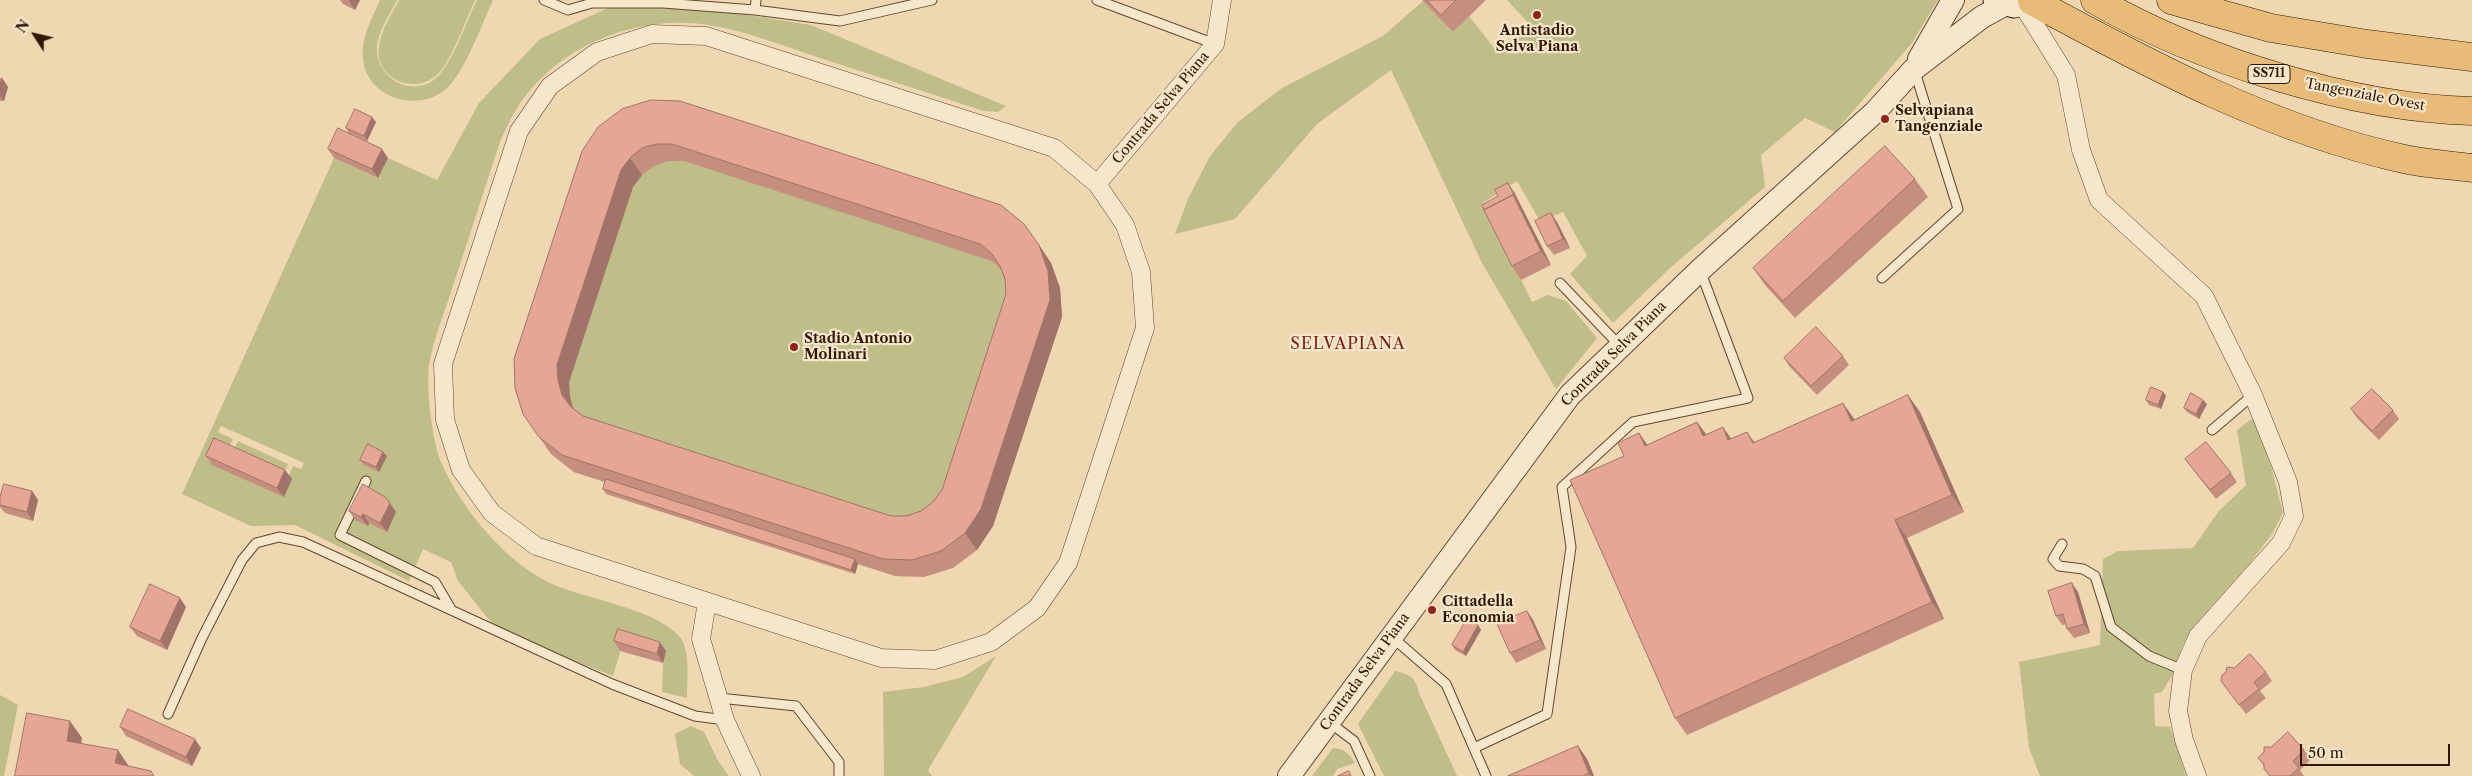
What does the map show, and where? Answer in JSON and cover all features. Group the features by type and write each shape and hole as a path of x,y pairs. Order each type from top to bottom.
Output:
{"main road":[{"name":"Tangenziale Ovest","path":"2095,0 2173,39 2226,60 2286,79 2360,97 2464,111"},
{"path":"2171,0 2271,28 2368,44 2472,57"},
{"path":"2018,2 2144,62 2258,112 2328,138 2405,159 2472,168"}],"street":[{"name":"Contrada Selva Piana","path":"1097,184 1215,44 1222,0"},
{"path":"1914,69 1953,0"},
{"path":"1914,69 1982,17 2018,2 2066,75 2081,150 2098,200 2204,296 2253,395 2288,482 2294,516 2281,543 2198,636 2183,670 2178,711 2184,740 2196,776"},
{"path":"652,34 706,36 1054,148 1097,184 1126,225 1142,272 1145,328 1068,563 1037,608 991,642 935,660 881,658 707,602 536,546 492,513 461,470 444,420 443,364 519,131 550,86 596,52 652,34"},
{"name":"Contrada Selva Piana","path":"1289,776 1570,395 1700,270 1875,112 1914,69"},
{"path":"707,602 701,639 725,720 751,776"}],"lane":[{"path":"544,0 568,10 592,4 663,3 755,10 840,21 932,0"},
{"path":"755,10 756,0"},
{"path":"1097,0 1215,44"},
{"path":"1882,278 1958,209 1914,69"},
{"path":"1474,748 1547,714 1571,547 1562,487 1633,422 1748,398 1700,270"},
{"path":"1560,284 1620,346"},
{"path":"2212,430 2253,395"},
{"path":"366,481 340,535 435,582 451,609"},
{"path":"168,714 242,560 256,543 279,537 303,542 612,684 695,716 725,720"},
{"path":"2062,544 2053,559 2059,566 2083,569 2095,576 2111,627 2149,656 2183,670"},
{"path":"1391,637 1446,684 1486,776"},
{"path":"719,698 796,706 840,762 839,776"},
{"path":"1328,722 1354,741 1370,776"}],"shaded area":[{"path":"380,0 397,0 379,37 377,49 379,60 391,78 410,86 420,86 430,82 445,68 477,0 493,0 468,56 450,85 439,94 411,101 385,93 374,84 366,72 363,58 364,42"},
{"path":"399,0 475,0 458,40 442,69 437,75 427,81 417,84 397,80 389,75 379,57 382,34"},
{"path":"1507,0 1938,0 1912,43 1835,132 1805,118 1761,155 1765,187 1670,268 1613,323 1570,274 1587,256 1563,212 1540,221 1517,181 1483,203 1532,302 1548,295 1566,301 1597,338 1556,389 1482,263 1391,70 1317,124 1235,219 1175,234 1188,199 1210,156 1238,122 1282,88 1383,36 1423,1 1453,32 1469,16 1494,48 1535,30"},
{"path":"671,7 742,14 811,25 1006,106 998,112 984,111 750,35 708,25 681,23 653,25 626,30 600,39 576,52 554,67 534,86 512,116 500,142 439,327 429,365 429,400 432,428 441,462 461,499 474,517 504,551 521,565 557,586 639,612 668,627 679,636 683,642 687,657 687,698 662,692 663,663 666,651 624,639 613,676 498,631 458,581 451,562 423,549 409,581 295,525 251,526 182,494 334,158 378,178 388,158 437,180 479,103 540,39 608,8","holes":["221,426 304,463 301,469 293,466 288,477 283,475 288,464 238,441 233,452 228,450 233,439 218,432"]},
{"name":"Stadio Antonio Molinari","path":"610,144 1036,241 1052,268 1060,295 1062,317 993,526 983,540 963,560 941,572 927,575 895,576 574,472 551,454"},
{"path":"2253,418 2271,466 2283,513 2272,534 2250,563 2193,627 2182,647 2175,671 2162,692 2154,694 2155,726 2170,727 2186,776 2040,776 2029,748 2019,662 2100,645 2103,559 2118,551 2193,548 2218,512 2246,485 2237,430"},
{"path":"996,656 928,770 932,776 884,776 883,692 924,687 963,677"},
{"path":"1395,671 1408,675 1414,680 1457,776 1384,776 1358,724"},
{"path":"0,695 18,705 4,776 0,776"},
{"path":"691,726 704,732 717,759 729,776 694,776 680,764 675,734"},
{"path":"1333,748 1346,752 1355,763 1337,769 1333,776 1312,776"}],"building":[{"path":"1427,0 1456,0 1441,15"},
{"path":"651,100 680,101 1001,205 1024,224 1039,245 1048,271 1050,300 981,509 965,533 941,551 912,560 883,559 562,455 539,437 523,414 515,388 514,359 582,151 598,127 622,109","holes":["657,144 672,144 980,244 992,254 1000,266 1005,279 1006,294 942,490 933,502 921,511 906,516 891,516 583,416 571,407 562,395 557,365 621,170 630,158 642,148"]},
{"path":"355,109 372,117 364,136 346,128"},
{"path":"338,128 382,149 372,169 328,149"},
{"path":"1885,146 1915,179 1783,301 1753,268"},
{"path":"1508,183 1516,199 1513,195 1484,210 1482,205 1498,196 1495,190"},
{"path":"1513,195 1541,251 1512,266 1484,210"},
{"path":"1551,213 1563,239 1547,246 1535,221"},
{"path":"1816,327 1843,356 1811,386 1784,358"},
{"path":"2151,387 2163,392 2158,405 2146,400"},
{"path":"2372,389 2393,410 2372,431 2351,409"},
{"path":"2191,393 2203,400 2196,414 2184,408"},
{"path":"1908,395 1952,495 1895,520 1932,602 1675,718 1570,480 1624,456 1618,443 1639,433 1645,446 1697,422 1703,436 1723,427 1728,440 1747,432 1753,443 1843,403 1851,421"},
{"path":"214,438 285,470 277,488 206,456"},
{"path":"2206,442 2231,473 2210,490 2185,459"},
{"path":"368,444 383,452 376,467 360,460"},
{"path":"606,479 855,559 851,570 603,489"},
{"path":"4,484 32,491 27,512 0,505"},
{"path":"363,484 385,497 390,503 380,523 363,514 361,517 349,511"},
{"path":"2072,583 2084,624 2067,629 2063,614 2056,616 2048,591"},
{"path":"150,584 180,598 160,641 130,627"},
{"path":"1527,611 1540,640 1510,653 1497,624"},
{"path":"1467,619 1478,625 1463,652 1452,645"},
{"path":"618,629 660,642 657,654 614,641"},
{"path":"2250,654 2266,672 2254,682 2259,689 2239,705 2221,681 2222,675 2226,672 2227,667 2234,668"},
{"path":"128,709 195,739 186,757 120,727"},
{"path":"27,713 70,721 67,741 118,750 115,763 151,771 154,776 15,776"},
{"path":"2288,732 2304,750 2293,761 2299,768 2290,776 2270,776 2264,769 2264,764 2258,758 2264,752 2264,747 2271,747"},
{"path":"1578,746 1589,773 1583,776 1508,776"},
{"path":"1349,771 1351,776 1338,776"}],"place":[{"name":"Antistadio Selva Piana","path":"1537,15"},
{"name":"Selvapiana Tangenziale","path":"1885,119"},
{"name":"Stadio Antonio Molinari","path":"794,347"},
{"name":"Cittadella Economia","path":"1432,610"}],"district":[{"name":"SELVAPIANA","path":"1348,344"}]}
